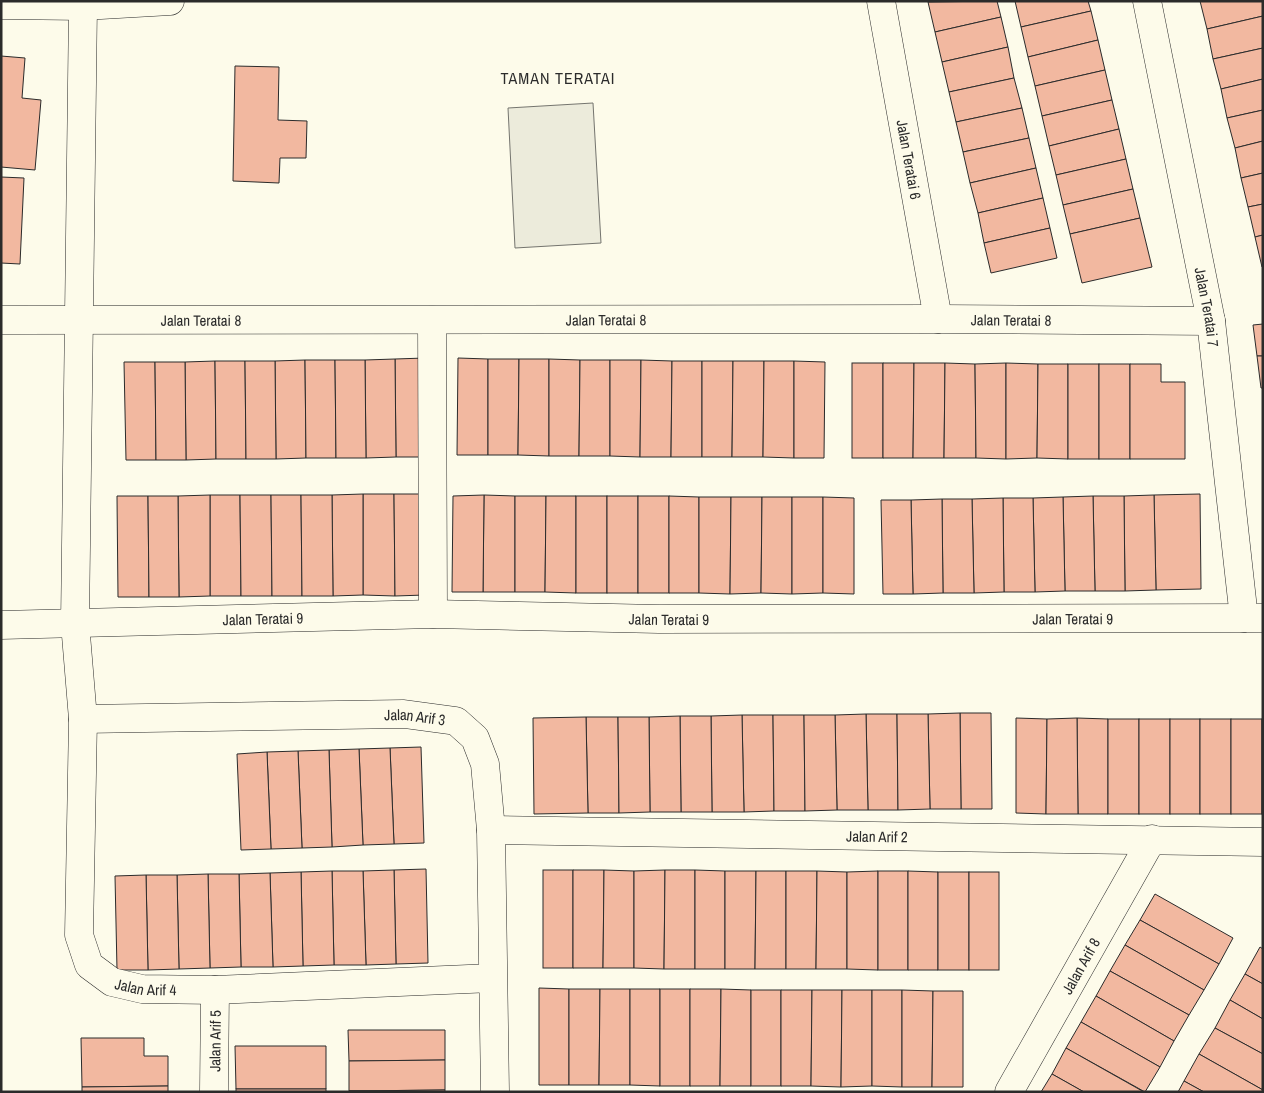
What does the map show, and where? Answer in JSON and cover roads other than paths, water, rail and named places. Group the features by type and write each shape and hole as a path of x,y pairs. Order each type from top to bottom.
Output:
{"street":[{"path":"1,4 82,6 170,1"},
{"name":"Jalan Teratai 6","path":"881,1 938,319"},
{"name":"Jalan Teratai 7","path":"1147,1 1211,321 1253,618"},
{"name":"Jalan Arif 4","path":"82,6 75,623 82,719 80,935 89,965 112,982 142,989 215,990 492,978"},
{"name":"Jalan Teratai 8","path":"1,320 938,319 1211,321"},
{"path":"432,320 433,614"},
{"name":"Jalan Teratai 9","path":"1,625 433,614 659,619 1253,618"},
{"name":"Jalan Arif 3","path":"82,719 404,714 456,721 475,738 485,764 491,830 495,1092"},
{"name":"Jalan Arif 2","path":"491,830 1263,842"},
{"name":"Jalan Arif 8","path":"1009,1092 1152,839"},
{"name":"Jalan Arif 5","path":"214,1092 215,990"}],"district":[{"name":"TAMAN TERATAI","path":"558,78"}]}
